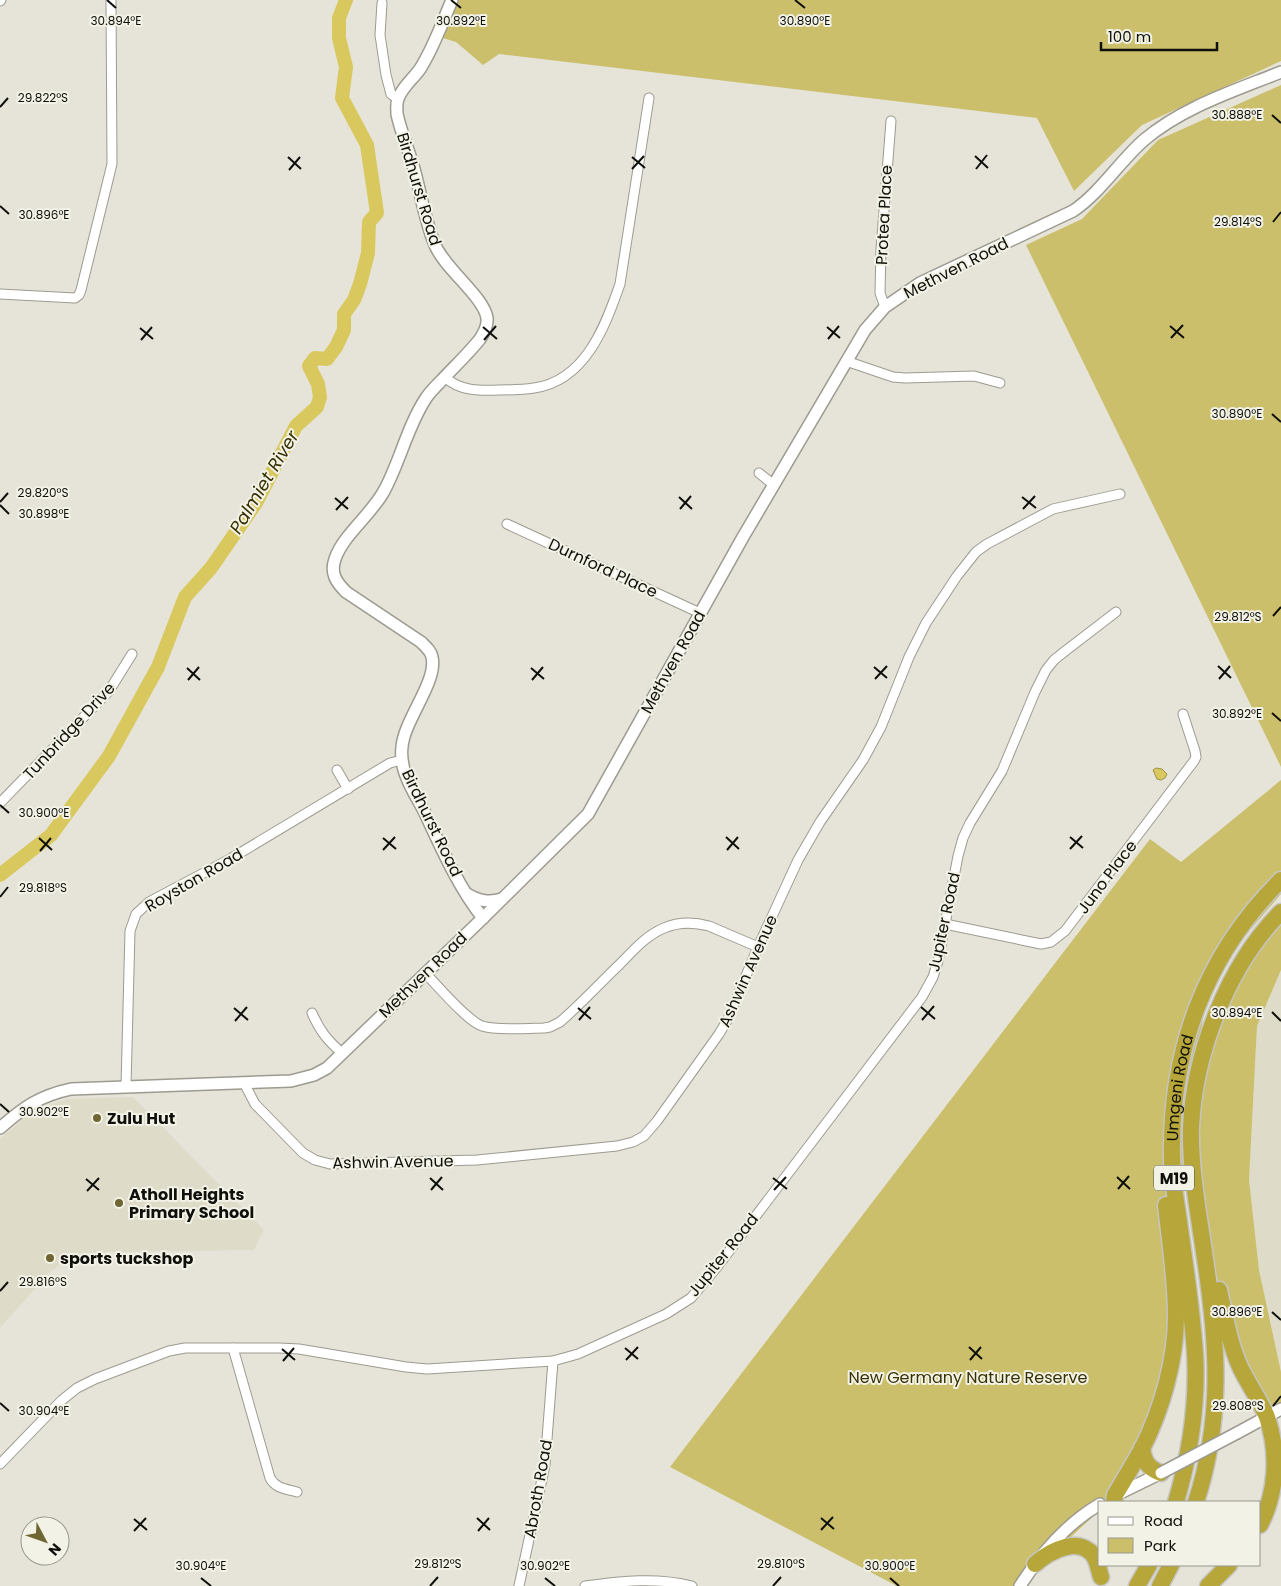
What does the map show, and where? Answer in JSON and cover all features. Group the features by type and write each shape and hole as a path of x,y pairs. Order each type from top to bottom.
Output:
{"highway":[{"name":"Umgeni Road","path":"1176,1501 1189,1450 1196,1385 1192,1322 1172,1158 1176,1082 1192,1017 1207,981 1244,922 1281,880"},
{"name":"Umgeni Road","path":"1196,1501 1207,1464 1211,1441 1216,1364 1212,1313 1192,1163 1191,1128 1195,1093 1210,1031 1225,994 1242,963 1281,912"},
{"path":"1111,1500 1142,1448 1162,1398 1170,1367 1175,1331 1176,1298 1165,1202 1162,1155 1165,1102 1170,1074 1186,1021 1207,981"},
{"path":"1191,1128 1199,1192 1232,1346 1240,1368 1274,1413 1273,1447 1275,1474 1268,1504 1261,1522"},
{"path":"1142,1448 1145,1463 1154,1471 1161,1473"},
{"path":"1035,1564 1054,1550 1068,1546 1078,1547 1089,1551 1093,1556 1100,1576"},
{"path":"1137,1586 1148,1566"},
{"path":"1160,1586 1170,1566"},
{"path":"1208,1586 1229,1566"}],"street":[{"path":"0,294 75,298 81,290 112,164 111,0"},
{"path":"398,99 432,49 452,0"},
{"name":"Birdhurst Road","path":"382,3 380,35 385,67 391,94 398,99 396,106 399,121 413,166 428,227 439,255 483,306 487,318 486,329 480,340 427,397 418,413 384,491 370,512 340,547 334,560 333,569 334,577 342,588 421,642 428,649 432,658 433,665 430,677 410,719 403,739 402,760 404,771 466,893 483,918"},
{"name":"Methven Road","path":"0,1128 29,1104 50,1094 71,1089 291,1081 321,1072 483,918 588,814 700,613 864,330 885,307 920,283 1073,211 1085,202 1132,151 1155,131 1184,112 1281,72"},
{"path":"445,377 449,382 463,389 486,391 535,388 560,380 582,361 590,351 620,284 649,98"},
{"name":"Protea Place","path":"885,307 880,293 881,249 891,121"},
{"path":"846,361 905,378 974,376 1000,383"},
{"path":"759,473 774,485"},
{"name":"Ashwin Avenue","path":"244,1083 255,1104 303,1153 315,1160 330,1164 477,1160 617,1146 634,1142 644,1136 719,1034 728,1018 798,860 881,727 909,657 926,623 957,576 976,552 987,544 1053,509 1120,494"},
{"name":"Durnford Place","path":"507,524 700,613"},
{"name":"Jupiter Road","path":"0,1464 71,1392 83,1384 169,1351 185,1348 299,1349 427,1369 553,1361 578,1354 666,1314 684,1303 698,1290 922,997 933,978 938,961 963,838 1002,771 1046,670 1054,660 1116,612"},
{"name":"Tunbridge Drive","path":"0,804 109,690 132,654"},
{"name":"Juno Place","path":"945,924 1041,944 1050,942 1065,931 1194,761 1196,757 1195,751 1183,714"},
{"name":"Royston Road","path":"126,1086 130,931 136,914 149,902 230,859 390,764 402,760"},
{"path":"337,770 348,789"},
{"path":"466,893 483,901 494,901 503,898"},
{"path":"425,973 470,1019 480,1025 493,1028 550,1027 566,1018 644,940 665,928 692,923 702,924 758,947"},
{"path":"312,1013 320,1030 342,1053"},
{"path":"233,1348 270,1478 274,1484 297,1492"},
{"name":"Abroth Road","path":"519,1586 545,1465 553,1361"},
{"path":"1111,1500 1274,1413"},
{"path":"1020,1586 1035,1564 1062,1533 1098,1505"},
{"path":"585,1586 625,1580 643,1580 692,1586"}],"shaded area":[{"path":"1156,768 1162,769 1167,774 1165,778 1157,779 1153,770"},
{"path":"1281,970 1281,1372 1259,1270 1249,1180 1257,1026"},
{"name":"Atholl Heights Primary School","path":"133,1097 264,1230 254,1250 108,1252 65,1261 49,1273 0,1328 0,1139 31,1112 66,1099"}],"green space":[{"path":"459,0 1281,0 1281,61 1142,125 1074,191 1037,118 499,54 483,65 456,42 443,38"},
{"path":"1281,85 1281,767 1026,245 1082,219 1158,140"},
{"name":"New Germany Nature Reserve","path":"1281,780 1281,894 1207,981 1174,1278 1170,1367 1115,1495 1109,1501 1098,1501 1098,1512 1018,1586 897,1586 670,1467 1150,839 1181,862"},
{"path":"1281,914 1281,970 1257,1026 1249,1180 1259,1270 1281,1372 1281,1409 1267,1416 1226,1318 1210,1246 1200,1191 1197,1091 1227,992"}],"waterway":[{"name":"Palmiet River","path":"0,875 51,835 109,756 158,667 185,597 211,568 256,503 296,426 317,407 320,397 318,384 309,366 315,358 327,359 336,347 344,330 344,314 354,300 368,253 369,222 377,213 367,145 342,98 346,67 339,38 339,18 346,0"}],"place":[{"name":"Zulu Hut","path":"97,1118"},
{"name":"Atholl Heights Primary School","path":"119,1203"},
{"name":"sports tuckshop","path":"50,1258"}]}
